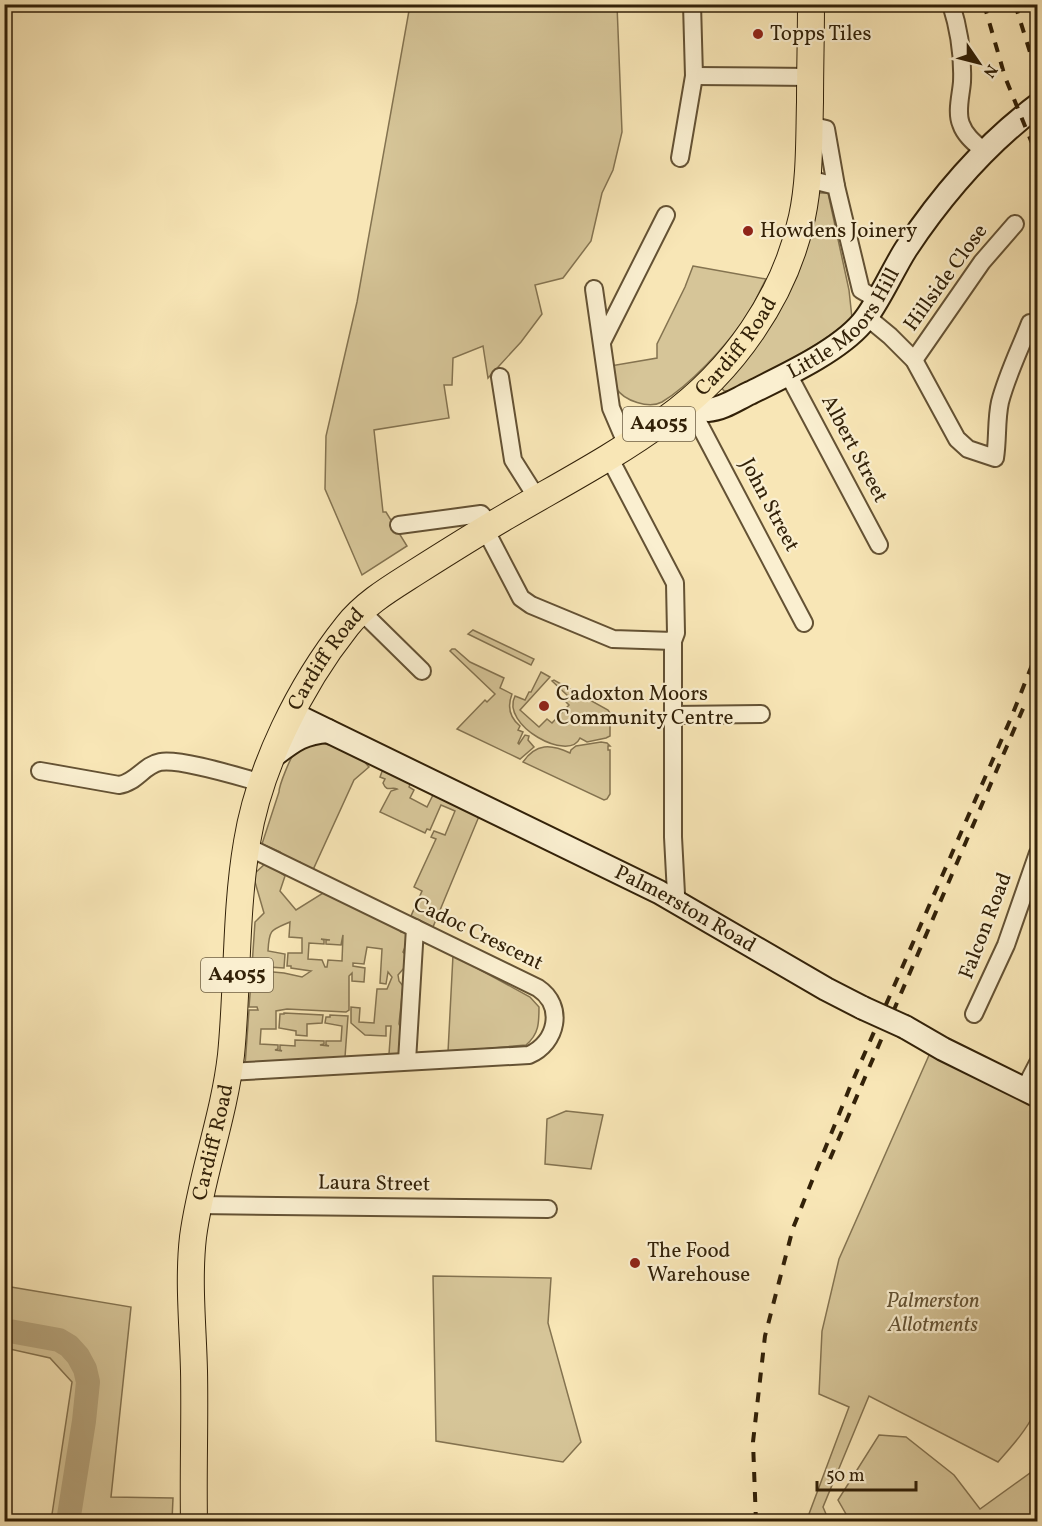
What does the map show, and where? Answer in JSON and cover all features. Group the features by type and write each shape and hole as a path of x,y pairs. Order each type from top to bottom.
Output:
{"main road":[{"name":"Cardiff Road","path":"193,1520 195,1432 193,1242 228,1072 246,846 251,819 273,756 293,714 321,665 348,625 361,611 383,593 488,527 619,451 692,405 749,335 783,275 797,239 808,179 811,4"}],"street":[{"path":"680,158 694,76 692,4"},
{"path":"951,4 957,23 960,52 962,81 959,120 968,137 985,152"},
{"path":"694,76 810,77"},
{"name":"Little Moors Hill","path":"692,405 705,410 725,405 788,374 833,347 855,330 871,308 906,249 937,206 1003,134 1038,105"},
{"name":"Hillside Close","path":"809,125 826,129 836,186 861,290 890,336 914,360 957,439 968,449 995,458 1000,404 1030,323"},
{"path":"808,179 836,186"},
{"path":"602,342 666,215"},
{"name":"Hillside Close","path":"914,360 982,262 1015,224"},
{"path":"594,289 611,408 623,436 619,451 675,583 673,837 676,894 674,900"},
{"name":"Albert Street","path":"788,374 879,545"},
{"path":"500,377 513,460 537,498"},
{"name":"John Street","path":"692,405 698,422 804,623"},
{"path":"399,525 481,513 521,598 531,605 613,639 673,640"},
{"path":"361,611 422,671"},
{"name":"Palmerston Road","path":"293,714 674,900 826,989 905,1027 943,1049 1031,1093"},
{"path":"673,715 761,714"},
{"path":"273,756 299,736 310,732 328,731"},
{"path":"40,771 119,785 130,782 155,763 167,761 262,783"},
{"name":"Cadoc Crescent","path":"228,1072 529,1055 543,1046 549,1036 555,1016 551,998 538,988 246,846"},
{"name":"Falcon Road","path":"974,1014 1006,945 1038,853"},
{"path":"407,1061 415,928"},
{"path":"1031,1093 1038,1063"},
{"name":"Laura Street","path":"199,1206 548,1209"}],"green space":[{"path":"410,5 617,5 622,132 613,170 602,193 591,241 563,278 535,285 542,314 521,342 488,378 483,346 453,358 452,385 444,385 449,418 374,430 383,512 386,512 407,546 362,575 325,489 326,436 357,302"},
{"path":"819,193 828,193 849,290 852,318 793,358 729,391 724,391 721,387 809,236"},
{"path":"693,266 766,279 736,331 684,386 657,404 650,405 631,400 620,393 615,386 610,366 657,358 657,344"},
{"path":"473,630 534,659 531,665 468,634"},
{"path":"452,649 470,662 504,678 500,688 512,694 510,712 520,726 518,730 523,732 518,743 525,735 529,736 528,740 534,747 520,759 457,729 485,700 487,702 495,694 450,651"},
{"path":"541,672 550,677 520,710 539,727 547,719 552,723 569,705 564,700 568,696 552,681 554,680 608,710 610,736 587,742 580,738 573,745 563,746 551,743 526,729 517,718 513,707 515,696 525,700"},
{"path":"314,741 356,752 369,767 354,780 312,872 300,862 290,861 280,852 262,844 291,758 296,750"},
{"path":"601,742 610,746 608,750 610,750 610,794 604,800 523,762 539,748 550,747 570,753 576,746"},
{"path":"383,769 411,782 409,787 414,790 410,798 427,807 434,793 480,814 433,927 411,916 422,891 414,887 436,839 431,837 434,831 445,835 455,811 441,805 430,830 427,829 425,833 380,812 391,791 397,789 388,789 385,786 383,783 385,779 380,777"},
{"path":"266,863 285,876 280,891 296,910 323,893 393,921 401,932 406,933 407,942 403,952 411,960 398,975 403,986 399,1054 389,1054 391,1026 386,1026 386,1036 365,1035 351,1023 351,1007 360,1008 359,1022 374,1023 377,989 387,989 392,977 388,972 386,984 380,983 382,949 367,947 364,964 353,963 353,966 365,968 364,982 352,981 352,973 349,976 349,1010 346,1012 287,1009 276,1011 276,1029 261,1029 260,1044 278,1045 278,1049 275,1050 282,1051 280,1045 295,1046 295,1040 324,1041 324,1044 320,1045 329,1046 326,1045 326,1041 341,1041 342,1026 325,1023 326,1017 330,1015 348,1016 345,1057 245,1066 249,1010 258,1010 257,1007 249,1007 252,970 302,977 311,971 287,966 288,953 302,953 302,938 289,937 290,922 272,931 268,944 268,951 285,954 284,968 252,966 255,922 264,913 253,875","holes":["343,935 342,961 328,960 327,967 325,967 322,960 308,959 309,943 324,944 324,940 321,939 330,940 326,940 326,944 341,945"]},
{"path":"453,955 530,997 539,1007 539,1018 534,1037 526,1045 448,1052"},
{"path":"280,1014 323,1015 322,1023 307,1024 307,1036 296,1035 296,1031 279,1028"},
{"name":"Palmerston Allotments","path":"930,1053 1037,1106 1038,1258 1034,1291 1038,1321 1038,1364 1034,1414 998,1462 869,1396 823,1507 829,1521 806,1522 849,1407 819,1394 822,1331 839,1259"},
{"path":"566,1111 603,1115 591,1169 545,1164 547,1119"},
{"path":"433,1276 551,1278 548,1323 581,1442 563,1462 436,1441"},
{"path":"5,1286 131,1307 111,1497 173,1498 172,1521 51,1521 72,1382 50,1358 5,1348"},
{"path":"879,1435 906,1437 954,1475 980,1509 1037,1468 1037,1521 850,1521 838,1500"}],"waterway":[{"path":"4,1330 59,1340 69,1346 78,1356 85,1369 88,1382 84,1421 68,1522"}],"railway":[{"path":"984,4 1005,77 1038,158"},
{"path":"1015,4 1038,78"},
{"path":"756,1522 753,1442 765,1336 793,1228 850,1087 1011,718 1038,650"},
{"path":"830,1159 1025,704"}],"place":[{"name":"Topps Tiles","path":"758,34"},
{"name":"Howdens Joinery","path":"748,231"},
{"name":"Cadoxton Moors Community Centre","path":"544,706"},
{"name":"The Food Warehouse","path":"635,1263"}]}
